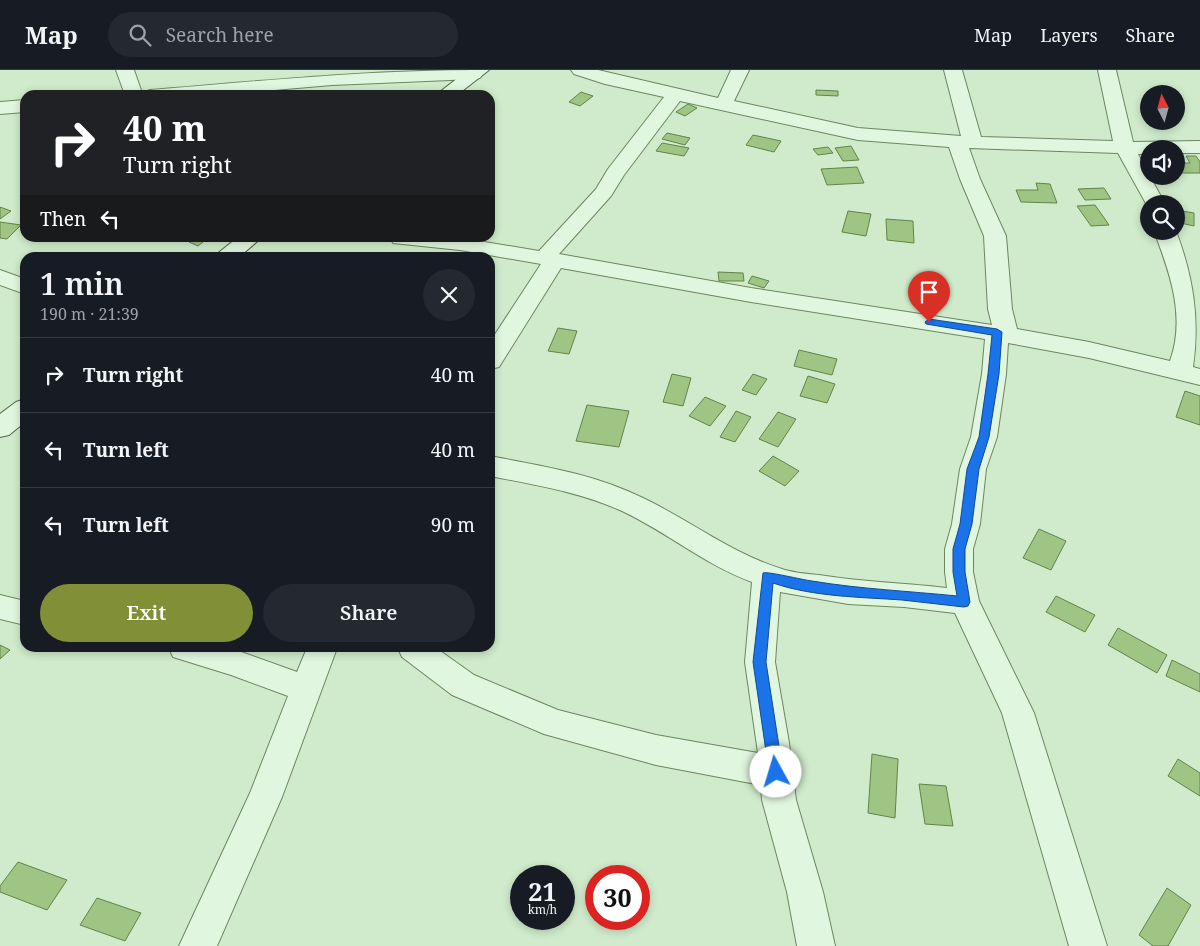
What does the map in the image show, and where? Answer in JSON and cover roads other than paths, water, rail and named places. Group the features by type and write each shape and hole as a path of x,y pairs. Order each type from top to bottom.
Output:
{"street":[{"path":"125,70 132,90"},
{"path":"580,70 611,80 675,95 858,134 965,142 1084,144 1126,148 1200,147"},
{"path":"723,106 740,70"},
{"path":"953,70 968,122 965,142 970,179 995,236 1001,333 984,437 973,469 966,524 959,549 959,572 964,602 1018,713 1088,946"},
{"path":"1107,70 1109,88 1126,148 1148,184 1152,195"},
{"path":"211,90 332,80 477,72"},
{"path":"452,90 477,72"},
{"path":"495,352 550,259 604,192 615,173 675,95"},
{"path":"0,108 20,106"},
{"path":"447,242 802,303 1001,333 1083,348 1189,374 1187,299 1168,240"},
{"path":"231,252 245,242"},
{"path":"0,277 20,285"},
{"path":"2,424 20,411"},
{"path":"495,467 577,483 632,504 682,531 738,566 785,582 848,592 904,595 964,602"},
{"path":"767,576 760,662 779,800 805,892 816,946"},
{"path":"0,607 20,612"},
{"path":"198,652 234,662 306,689"},
{"path":"198,946 265,797 320,652"},
{"path":"418,652 463,685 555,724 656,750 776,772"}]}
